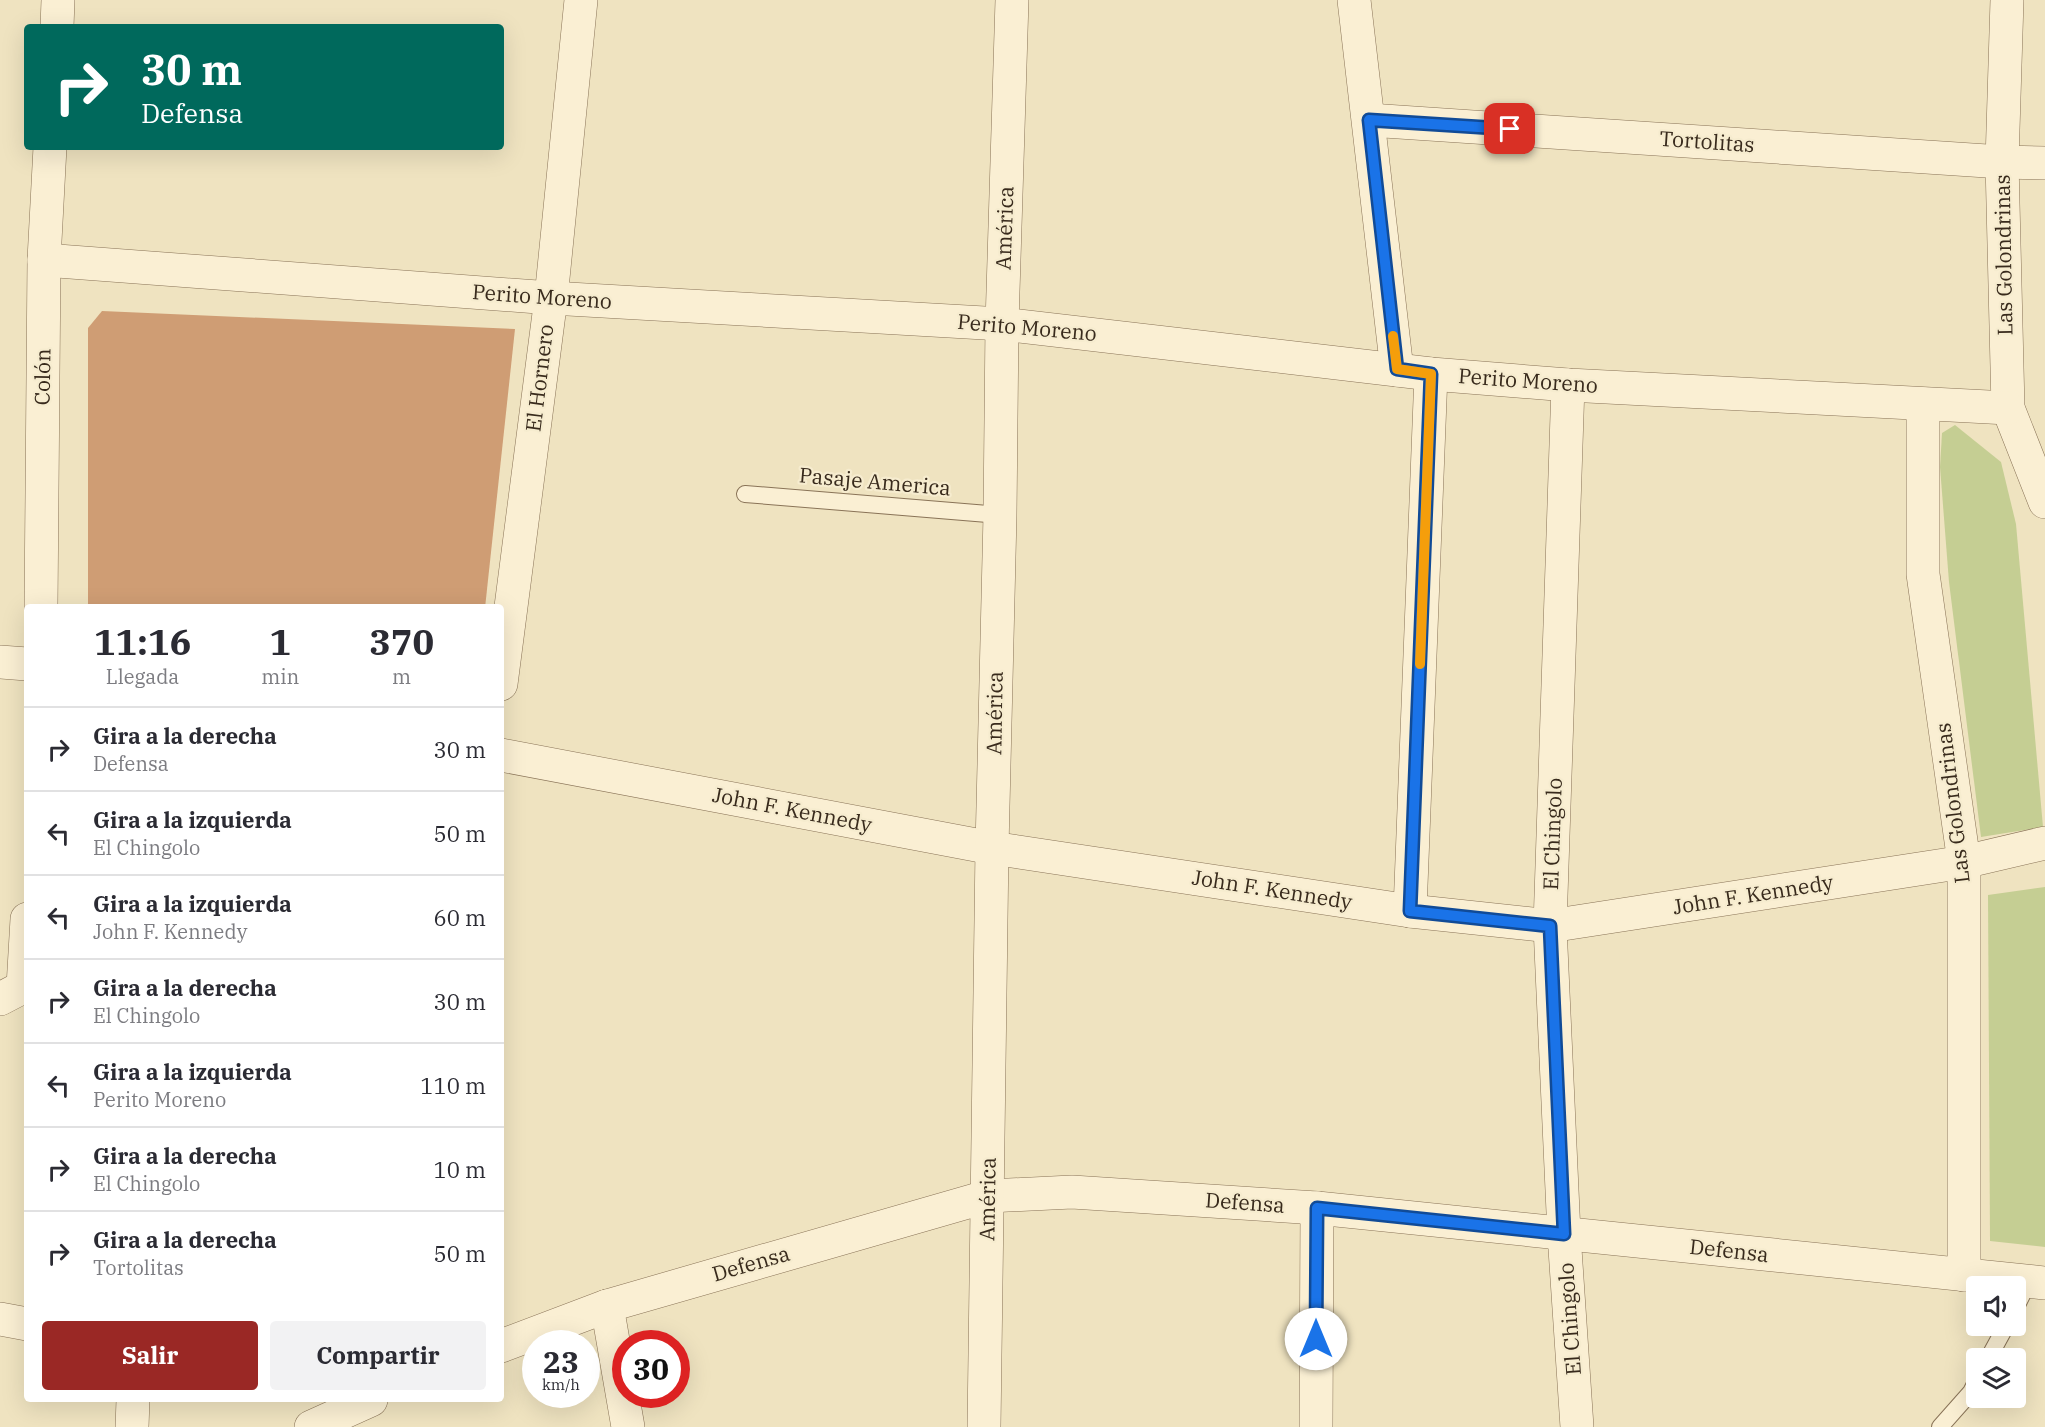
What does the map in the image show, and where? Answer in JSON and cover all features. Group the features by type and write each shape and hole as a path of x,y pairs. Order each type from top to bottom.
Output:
{"street":[{"path":"57,24 58,0"},
{"name":"El Hornero","path":"504,661 551,298 581,0"},
{"name":"América","path":"984,1427 1002,324 1012,0"},
{"path":"1354,0 1397,369"},
{"name":"Las Golondrinas","path":"2007,0 2002,162 2008,408 2045,502"},
{"name":"Tortolitas","path":"1369,120 2045,163"},
{"name":"Colón","path":"41,604 44,260 50,150"},
{"name":"Perito Moreno","path":"44,260 551,298 1002,324 1431,374 1568,384 2008,408"},
{"path":"1410,911 1431,374"},
{"name":"El Chingolo","path":"1568,384 1550,926 1564,1234 1577,1427"},
{"name":"Las Golondrinas","path":"1923,404 1923,574 1964,862 1964,1275"},
{"path":"0,662 24,664"},
{"name":"John F. Kennedy","path":"504,756 992,848 1410,911 1550,926 1964,862 2045,843"},
{"path":"12,993 24,934"},
{"name":"Defensa","path":"504,1345 607,1306 989,1196 1072,1192 1317,1208 1964,1275 2030,1290"},
{"path":"1316,1427 1317,1208"},
{"path":"607,1306 628,1427"},
{"path":"0,1319 24,1323"},
{"path":"132,1427 133,1402"},
{"path":"311,1427 367,1402"}],"lane":[{"name":"Pasaje America","path":"745,494 1000,515"},
{"path":"1940,1427 1966,1398"}],"green space":[{"path":"1955,425 2001,462 2016,524 2043,827 1981,837 1949,582 1940,467 1942,433"},
{"path":"2045,887 2045,1247 1990,1241 1988,895"}],"building":[{"path":"102,311 515,329 485,604 88,604 88,328"}],"slow traffic":[{"path":"1393,336 1397,369 1431,374 1420,664"}],"route":[{"path":"1316,1339 1317,1208 1564,1234 1550,926 1410,911 1431,374 1397,369 1369,120 1510,129"}]}
